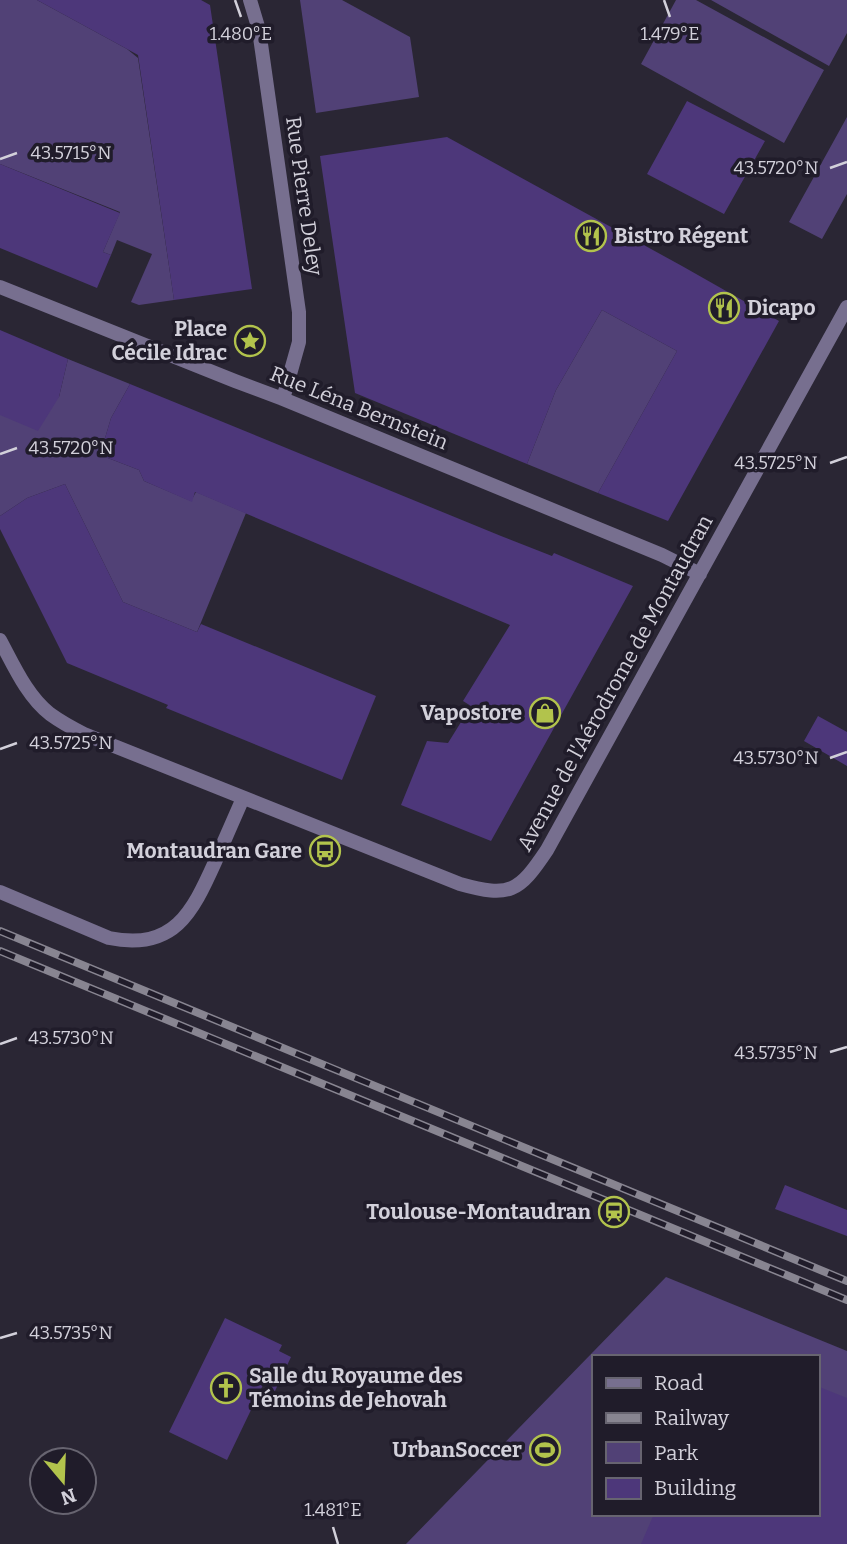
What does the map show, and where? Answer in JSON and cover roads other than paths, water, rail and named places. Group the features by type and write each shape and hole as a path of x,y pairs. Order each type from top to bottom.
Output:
{"street":[{"name":"Rue Pierre Deley","path":"250,0 259,30 299,312 299,342 284,399"},
{"name":"Rue Léna Bernstein","path":"0,287 284,399 651,551 700,574"},
{"name":"Avenue de l'Aérodrome de Montaudran","path":"0,640 33,696 62,723 84,734 460,884 480,890 499,891 517,887 530,876 547,850 847,307"},
{"path":"0,892 109,937 127,941 145,940 160,935 189,914 243,798"}],"railway":[{"path":"0,931 847,1281"},
{"path":"0,951 847,1300"}],"place":[{"name":"Bistro Régent","path":"591,236"},
{"name":"Dicapo","path":"724,308"},
{"name":"Place Cécile Idrac","path":"250,341"},
{"name":"Vapostore","path":"545,713"},
{"name":"Montaudran Gare","path":"325,851"},
{"name":"Toulouse-Montaudran","path":"614,1212"},
{"name":"Salle du Royaume des Témoins de Jehovah","path":"226,1388"},
{"name":"UrbanSoccer","path":"545,1450"}]}
